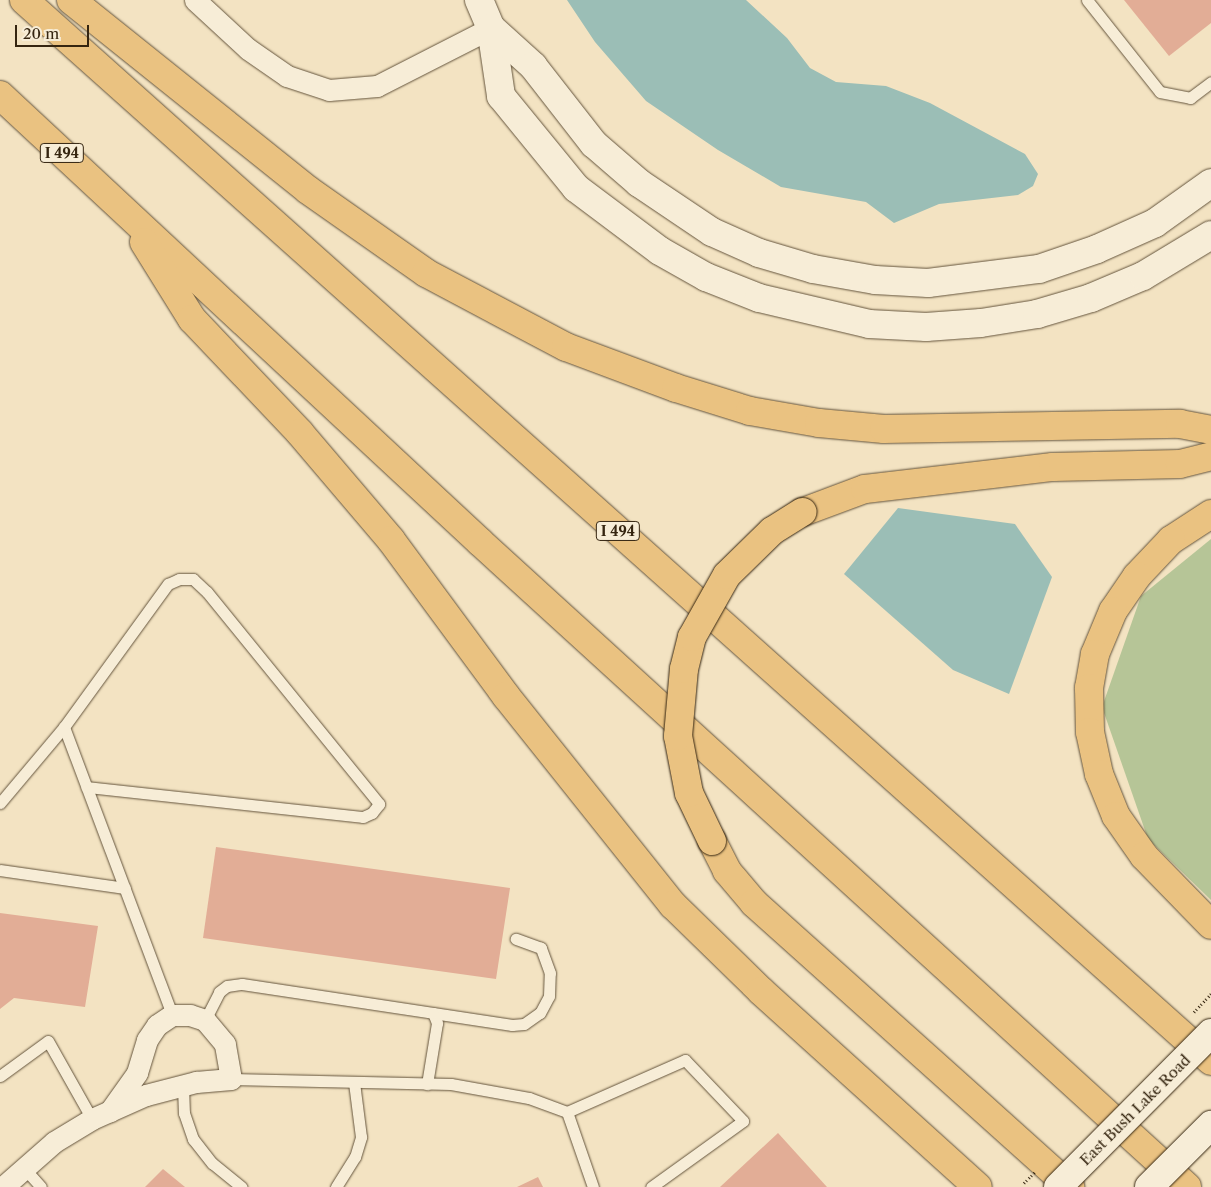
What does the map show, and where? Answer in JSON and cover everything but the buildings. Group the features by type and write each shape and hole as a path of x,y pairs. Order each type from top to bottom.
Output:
{"highway":[{"name":"I 494","path":"24,0 1211,1061"},
{"path":"71,0 308,190 426,273 566,347 676,388 750,411 819,423 884,429 1180,424 1211,430"},
{"name":"I 494","path":"0,95 124,212 1013,1032 1187,1187"},
{"path":"124,212 192,319 300,432 391,540 506,696 673,905 761,992 978,1187"},
{"path":"1070,1187 754,902 728,871 689,793 678,736 684,669 692,637 727,575 772,531 803,512 865,489 1053,467 1180,464 1211,456"},
{"path":"1211,514 1171,540 1137,576 1113,611 1095,654 1089,688 1092,740 1099,774 1116,816 1144,856 1211,925"}],"street":[{"path":"195,0 248,49 287,76 329,90 377,86 491,28"},
{"path":"479,0 491,28 501,96 576,188 660,251 706,277 759,298 869,324 926,327 981,323 1037,314 1091,298 1143,276 1211,235"},
{"path":"491,28 533,66 594,144 639,183 712,232 759,253 813,269 875,280 928,283 1039,269 1097,249 1155,223 1211,183"},
{"path":"3,1187 54,1142 101,1115 146,1095 184,1086 231,1079 225,1044 205,1020 190,1015 172,1015 157,1025 148,1040 137,1073 101,1115"},
{"name":"East Bush Lake Road","path":"1058,1187 1211,1033"},
{"path":"1150,1187 1211,1125"}],"lane":[{"path":"1087,0 1160,92 1190,98 1211,82"},
{"path":"0,803 64,727 168,584 179,579 193,579 208,592 379,804 372,813 363,817 87,787"},
{"path":"64,727 172,1015"},
{"path":"0,870 125,888"},
{"path":"205,1020 219,992 228,986 242,984 512,1026 524,1024 540,1013 549,996 550,973 541,948 516,939"},
{"path":"426,1084 437,1022 433,1013"},
{"path":"0,1076 48,1041 101,1115"},
{"path":"231,1079 451,1084 529,1098 567,1112 685,1060 743,1121 651,1187"},
{"path":"336,1187 355,1156 361,1137 354,1082"},
{"path":"184,1086 184,1113 193,1139 212,1163 242,1187"},
{"path":"567,1112 593,1187"},
{"path":"24,1168 41,1187"}],"green space":[{"path":"1211,539 1211,900 1148,839 1102,707 1141,596"}],"water":[{"path":"567,0 746,0 787,38 810,68 836,82 886,86 930,103 1025,154 1038,174 1033,186 1018,195 939,204 894,223 866,202 781,187 718,150 646,101 595,42"},
{"path":"898,508 1015,524 1052,577 1009,694 953,670 844,574"}]}
